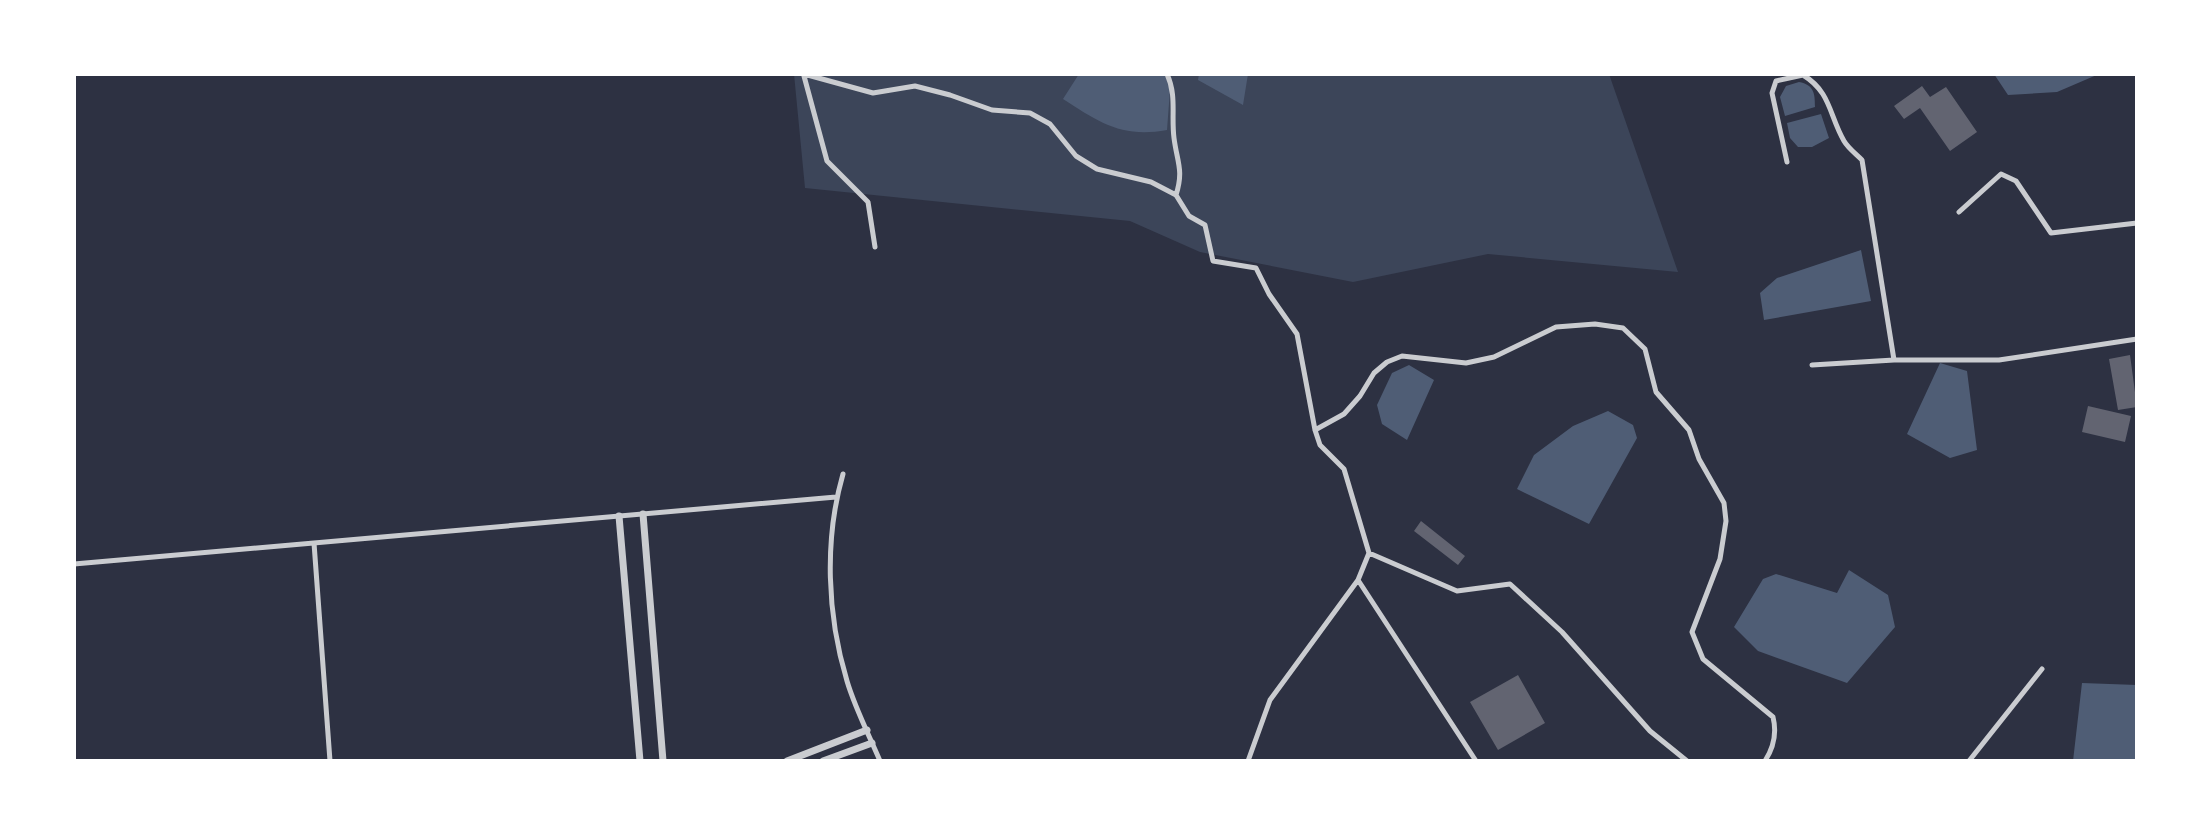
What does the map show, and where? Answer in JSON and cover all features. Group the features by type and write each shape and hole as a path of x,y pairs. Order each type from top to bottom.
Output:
{"street":[{"path":"1167,74 1174,90 1173,136 1182,174 1176,195"},
{"path":"875,247 868,202 827,161 804,75 873,93 915,86 992,110 1030,113 1050,124 1076,156 1097,169 1151,182 1176,195 1189,216 1205,225 1213,261 1256,268 1269,294 1297,334 1315,430 1320,445 1344,469 1369,553 1358,580 1270,700 1248,761"},
{"path":"1787,162 1772,93 1776,81 1803,75 1815,82 1832,108 1844,141 1862,160 1894,360"},
{"path":"1959,212 2001,174 2016,181 2051,233 2137,223"},
{"path":"1315,430 1344,414 1374,373 1387,362 1402,356 1466,363 1494,357 1556,327 1595,324 1623,328 1645,349 1656,392 1689,430 1699,459 1724,503 1726,521 1720,559 1692,632 1703,659 1773,717 1776,731 1771,753 1765,761"},
{"path":"1812,365 1894,360 1999,360 2137,339"},
{"path":"843,474 836,497 832,545 833,623 847,683 880,761"},
{"path":"74,564 836,497"},
{"path":"643,514 663,761"},
{"path":"619,516 640,761"},
{"path":"314,543 330,761"},
{"path":"1369,553 1457,591 1510,584 1562,632 1650,731 1687,761"},
{"path":"1358,580 1476,761"},
{"path":"1969,761 2042,669"},
{"path":"787,761 867,730"},
{"path":"823,761 872,743"}],"shaded area":[{"path":"794,74 1609,74 1678,272 1488,254 1353,282 1200,252 1130,221 805,188"},
{"path":"1079,74 1165,74 1170,90 1167,130 1124,130 1076,108 1063,99"},
{"path":"1199,74 1248,74 1243,105 1198,80"},
{"path":"1994,74 2099,74 2057,92 2008,95"},
{"path":"1799,82 1813,90 1815,107 1785,116 1780,97 1786,86"},
{"path":"1821,114 1829,138 1812,147 1798,147 1790,138 1787,123"},
{"path":"1861,250 1871,301 1764,320 1760,293 1777,278"},
{"path":"1940,363 1967,371 1977,450 1950,458 1907,434"},
{"path":"1409,365 1434,380 1407,440 1382,424 1377,405 1392,373"},
{"path":"1608,411 1633,425 1637,438 1589,524 1517,489 1534,455 1573,426"},
{"path":"1849,570 1888,595 1895,627 1847,683 1758,651 1734,627 1763,579 1776,574 1837,593"},
{"path":"2082,683 2137,685 2137,761 2073,761"}],"building":[{"path":"1922,86 1930,97 1946,87 1977,132 1950,151 1920,108 1904,119 1894,106"},
{"path":"2130,355 2137,407 2118,410 2109,359"},
{"path":"2088,406 2131,416 2125,442 2082,432"},
{"path":"1421,521 1465,556 1458,565 1414,531"},
{"path":"1518,675 1545,723 1498,750 1470,702"}]}
